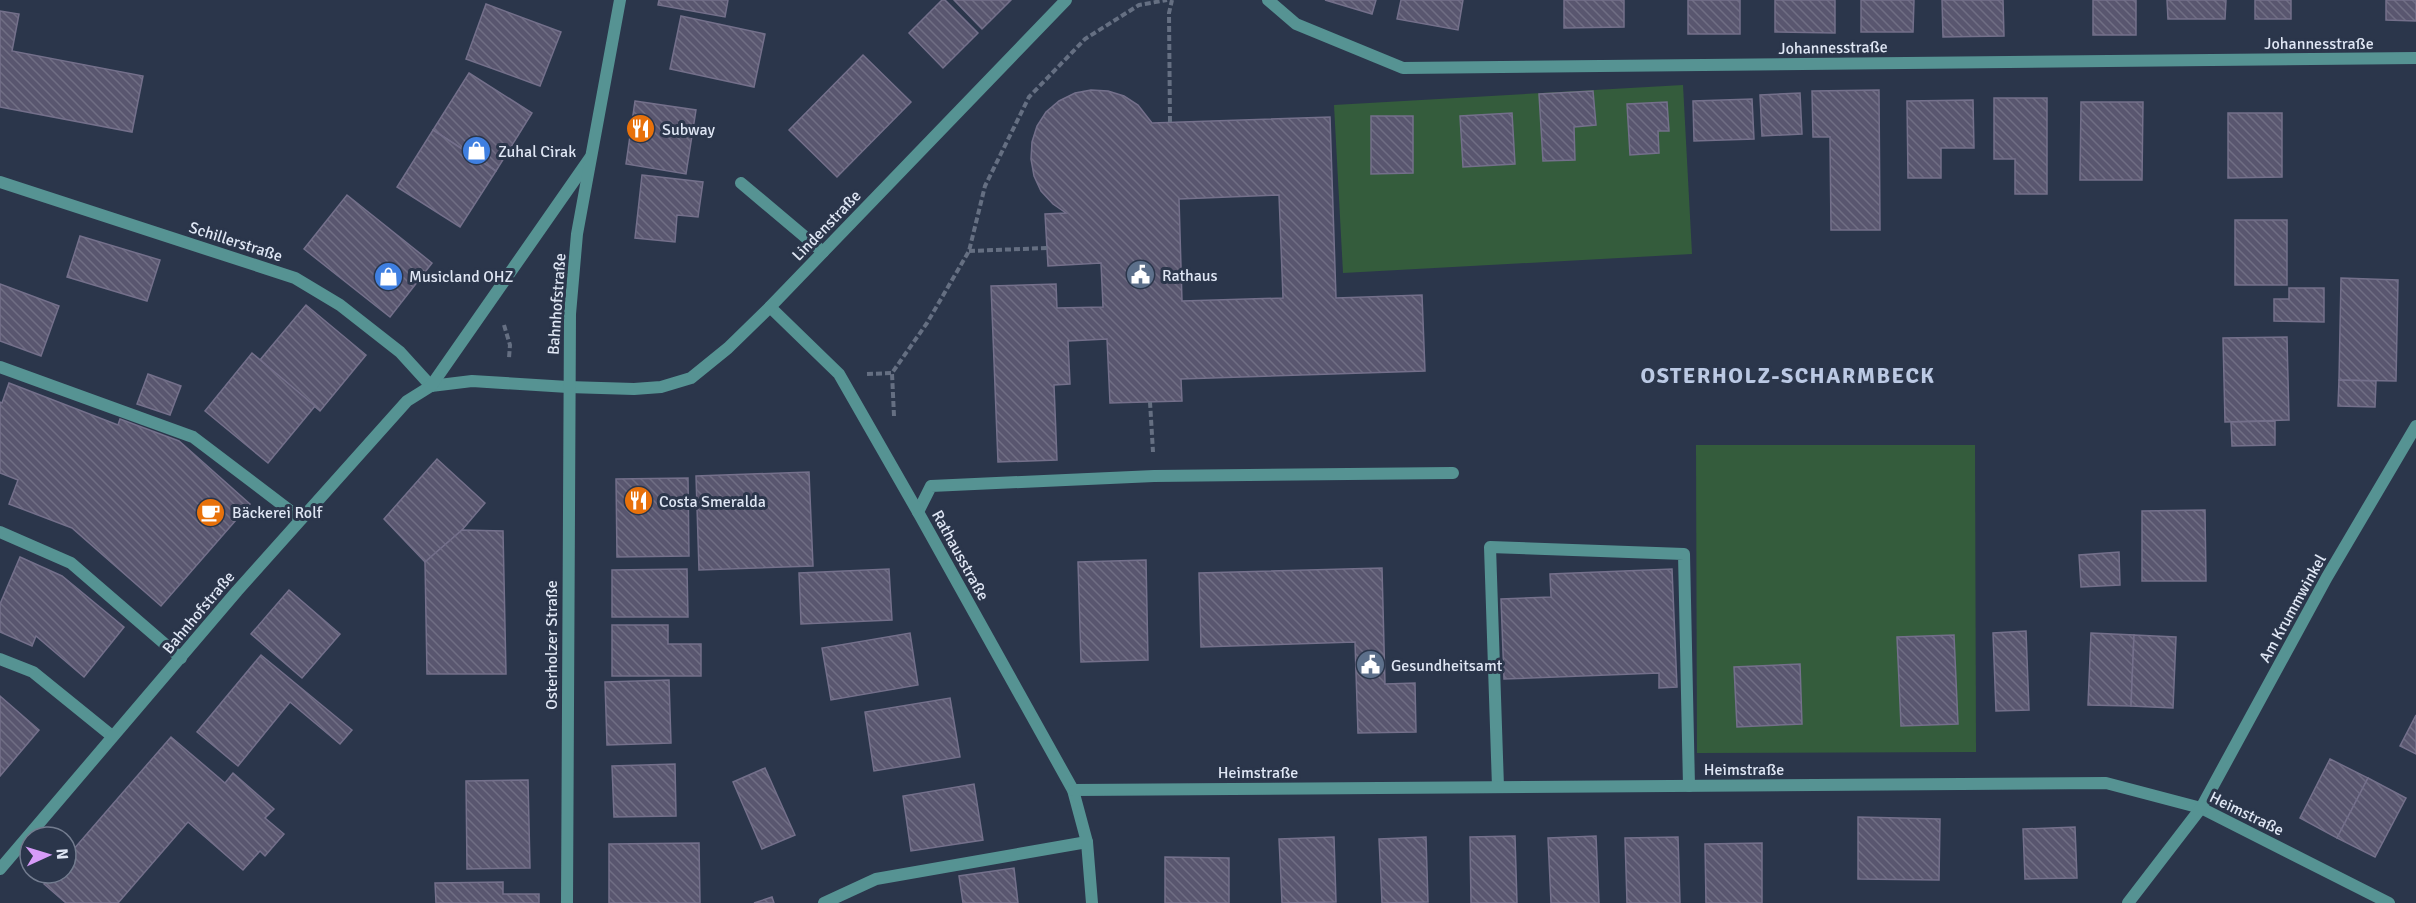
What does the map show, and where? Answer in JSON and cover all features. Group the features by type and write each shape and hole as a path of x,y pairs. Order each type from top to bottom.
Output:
{"street":[{"name":"Bahnhofstraße","path":"431,386 472,381 568,387 570,314 577,234 620,0"},
{"name":"Lindenstraße","path":"568,387 643,389 661,387 691,378 728,348 770,307 1065,0"},
{"name":"Johannesstraße","path":"1268,0 1296,24 1403,68 2416,58"},
{"name":"Bahnhofstraße","path":"0,869 112,736 301,519 407,401 431,386 590,158"},
{"name":"Schillerstraße","path":"0,182 295,278 340,305 400,352 431,386"},
{"path":"741,183 823,252"},
{"name":"Rathausstraße","path":"770,307 839,374 1073,790 1088,842 1092,903"},
{"path":"0,367 193,437 301,519"},
{"name":"Osterholzer Straße","path":"567,903 568,387"},
{"name":"Am Krummwinkel","path":"2128,903 2201,808 2327,577 2416,426"},
{"path":"918,512 931,486 1154,476 1453,473"},
{"path":"0,532 71,563 181,658"},
{"path":"1498,787 1490,547 1684,554 1689,786"},
{"path":"0,659 33,672 112,736"},
{"name":"Heimstraße","path":"1073,790 2106,783 2201,808 2389,903"},
{"path":"824,903 876,879 1088,842"}],"path":[{"path":"894,417 892,373 927,323 969,251 985,186 1029,98 1085,39 1138,5 1170,0 1170,122"},
{"path":"969,251 1047,248"},
{"path":"487,306 504,324 510,345 506,384"},
{"path":"1150,402 1154,476"}],"green space":[{"path":"1683,85 1692,254 1343,273 1334,105"},
{"path":"1696,445 1975,445 1976,752 1697,753"}],"building":[{"path":"659,0 728,0 725,17 658,5"},
{"path":"942,0 945,0 978,33 943,68 909,33"},
{"path":"954,0 1011,0 982,29"},
{"path":"1325,0 1376,0 1372,14"},
{"path":"1401,0 1463,0 1458,30 1397,19"},
{"path":"1564,0 1624,0 1624,27 1564,28"},
{"path":"1688,0 1740,0 1740,34 1688,34"},
{"path":"1775,0 1835,0 1835,33 1775,32"},
{"path":"1861,0 1914,0 1913,32 1861,32"},
{"path":"1942,0 2003,0 2004,36 1943,37"},
{"path":"2093,0 2136,0 2136,35 2093,35"},
{"path":"2167,0 2226,0 2225,19 2168,19"},
{"path":"2255,0 2291,0 2291,19 2255,19"},
{"path":"2386,0 2416,0 2416,21 2386,20"},
{"path":"486,4 561,32 540,86 466,59"},
{"path":"0,11 19,14 12,51 143,76 132,132 0,107"},
{"path":"681,16 765,34 754,87 670,69"},
{"path":"863,55 911,102 837,177 789,130"},
{"path":"469,73 532,113 496,171 433,130"},
{"name":"Rathaus","path":"1091,90 1108,91 1124,96 1138,105 1152,123 1330,117 1336,298 1422,295 1425,371 1181,379 1182,401 1110,403 1107,339 1068,341 1070,384 1054,385 1057,460 998,462 991,286 1056,284 1057,308 1103,307 1101,263 1048,266 1045,214 1066,213 1053,204 1041,191 1034,176 1031,159 1032,142 1037,126 1046,112 1059,101 1075,93","holes":["1279,195 1283,298 1182,301 1179,199"]},
{"path":"1879,90 1880,230 1831,230 1830,137 1813,137 1812,91"},
{"path":"1593,91 1596,125 1574,127 1575,160 1543,161 1539,94"},
{"path":"1800,93 1802,134 1762,136 1760,95"},
{"path":"1994,98 2047,98 2047,194 2015,194 2015,159 1994,159"},
{"path":"1752,99 1754,139 1694,141 1693,101"},
{"path":"1973,100 1974,148 1941,148 1941,178 1908,178 1907,101"},
{"path":"635,101 696,110 686,174 626,164"},
{"path":"1667,102 1669,131 1658,131 1659,153 1630,155 1627,104"},
{"path":"2081,102 2143,102 2142,180 2080,180"},
{"path":"1512,113 1515,164 1463,167 1460,116"},
{"path":"2228,113 2282,113 2282,177 2228,178"},
{"path":"1371,116 1413,116 1413,173 1371,174"},
{"path":"433,130 496,171 460,227 397,187"},
{"path":"642,175 703,182 698,217 677,215 675,242 635,238"},
{"path":"347,195 432,263 390,317 304,249"},
{"path":"2235,220 2287,220 2287,285 2235,285"},
{"path":"80,236 160,260 147,301 67,277"},
{"path":"2341,278 2398,280 2396,381 2339,380"},
{"path":"0,284 59,306 41,356 0,341"},
{"path":"2289,288 2324,288 2324,322 2274,321 2274,299 2289,299"},
{"path":"306,305 366,355 320,411 260,360"},
{"path":"2287,337 2289,420 2225,422 2223,338"},
{"path":"252,353 315,406 268,463 205,411"},
{"path":"148,374 181,386 170,415 137,404"},
{"path":"2339,380 2376,381 2375,407 2338,406"},
{"path":"9,383 118,425 120,419 179,441 250,504 161,606 72,528 9,504 18,480 0,473 0,402 2,403"},
{"path":"2275,421 2275,445 2232,446 2231,422"},
{"path":"437,459 485,503 462,530 425,562 384,519"},
{"path":"809,472 813,566 699,570 696,476"},
{"path":"688,478 689,556 617,557 616,479"},
{"path":"2205,510 2206,581 2142,581 2142,511"},
{"path":"462,530 503,531 506,674 427,674 425,562"},
{"path":"2119,552 2120,585 2081,587 2079,555"},
{"path":"20,557 62,576 124,627 84,677 36,636 32,646 0,632 0,604"},
{"path":"1146,560 1148,660 1081,662 1078,562"},
{"name":"Gesundheitsamt","path":"1382,568 1385,684 1415,683 1416,732 1358,733 1355,642 1201,647 1199,573"},
{"path":"687,569 688,617 612,617 612,570"},
{"path":"889,569 892,620 801,624 799,573"},
{"path":"1672,569 1677,687 1659,688 1659,673 1504,679 1501,599 1551,597 1550,574"},
{"path":"289,590 340,634 302,678 251,634"},
{"path":"612,625 668,625 668,644 701,644 701,676 612,676"},
{"path":"2026,631 2029,710 1996,711 1993,633"},
{"path":"910,633 918,685 831,700 822,648"},
{"path":"2091,633 2134,635 2131,706 2088,705"},
{"path":"1954,635 1958,724 1901,726 1897,637"},
{"path":"2134,635 2176,637 2173,708 2131,706"},
{"path":"261,655 352,730 340,744 290,702 238,766 197,732"},
{"path":"1800,664 1802,724 1737,727 1734,667"},
{"path":"669,680 671,743 607,745 605,682"},
{"path":"0,696 39,730 0,776"},
{"path":"950,698 960,757 874,771 865,712"},
{"path":"2416,715 2416,754 2400,746"},
{"path":"171,737 225,783 233,773 274,809 265,818 284,834 265,856 260,851 243,870 188,822 118,903 66,903 45,885 78,885 78,844"},
{"path":"2330,759 2368,778 2337,838 2300,818"},
{"path":"675,764 676,816 614,817 612,766"},
{"path":"765,768 795,835 762,849 733,782"},
{"path":"2368,778 2406,798 2375,857 2337,838"},
{"path":"528,780 530,868 467,869 466,781"},
{"path":"974,784 983,840 911,851 903,796"},
{"path":"1858,817 1940,819 1939,880 1858,879"},
{"path":"2075,827 2077,878 2025,879 2023,829"},
{"path":"1515,836 1517,903 1471,903 1470,837"},
{"path":"1596,836 1599,903 1551,903 1548,838"},
{"path":"1334,837 1336,902 1282,903 1279,839"},
{"path":"1426,837 1428,902 1382,903 1379,839"},
{"path":"1678,837 1680,903 1627,903 1625,838"},
{"path":"699,843 700,903 609,903 609,844"},
{"path":"1762,843 1762,903 1706,903 1705,844"},
{"path":"1165,857 1229,858 1229,903 1165,903"},
{"path":"1014,868 1018,903 963,903 959,876"},
{"path":"503,882 503,894 539,894 539,903 436,903 435,883"},
{"path":"772,897 774,903 754,903"}],"place":[{"name":"Subway","path":"641,129"},
{"name":"Zuhal Cirak","path":"477,151"},
{"name":"Rathaus","path":"1141,275"},
{"name":"Musicland OHZ","path":"388,276"},
{"name":"Costa Smeralda","path":"638,501"},
{"name":"Bäckerei Rolf","path":"211,512"},
{"name":"Gesundheitsamt","path":"1370,665"}],"district":[{"name":"OSTERHOLZ-SCHARMBECK","path":"1788,375"}]}
